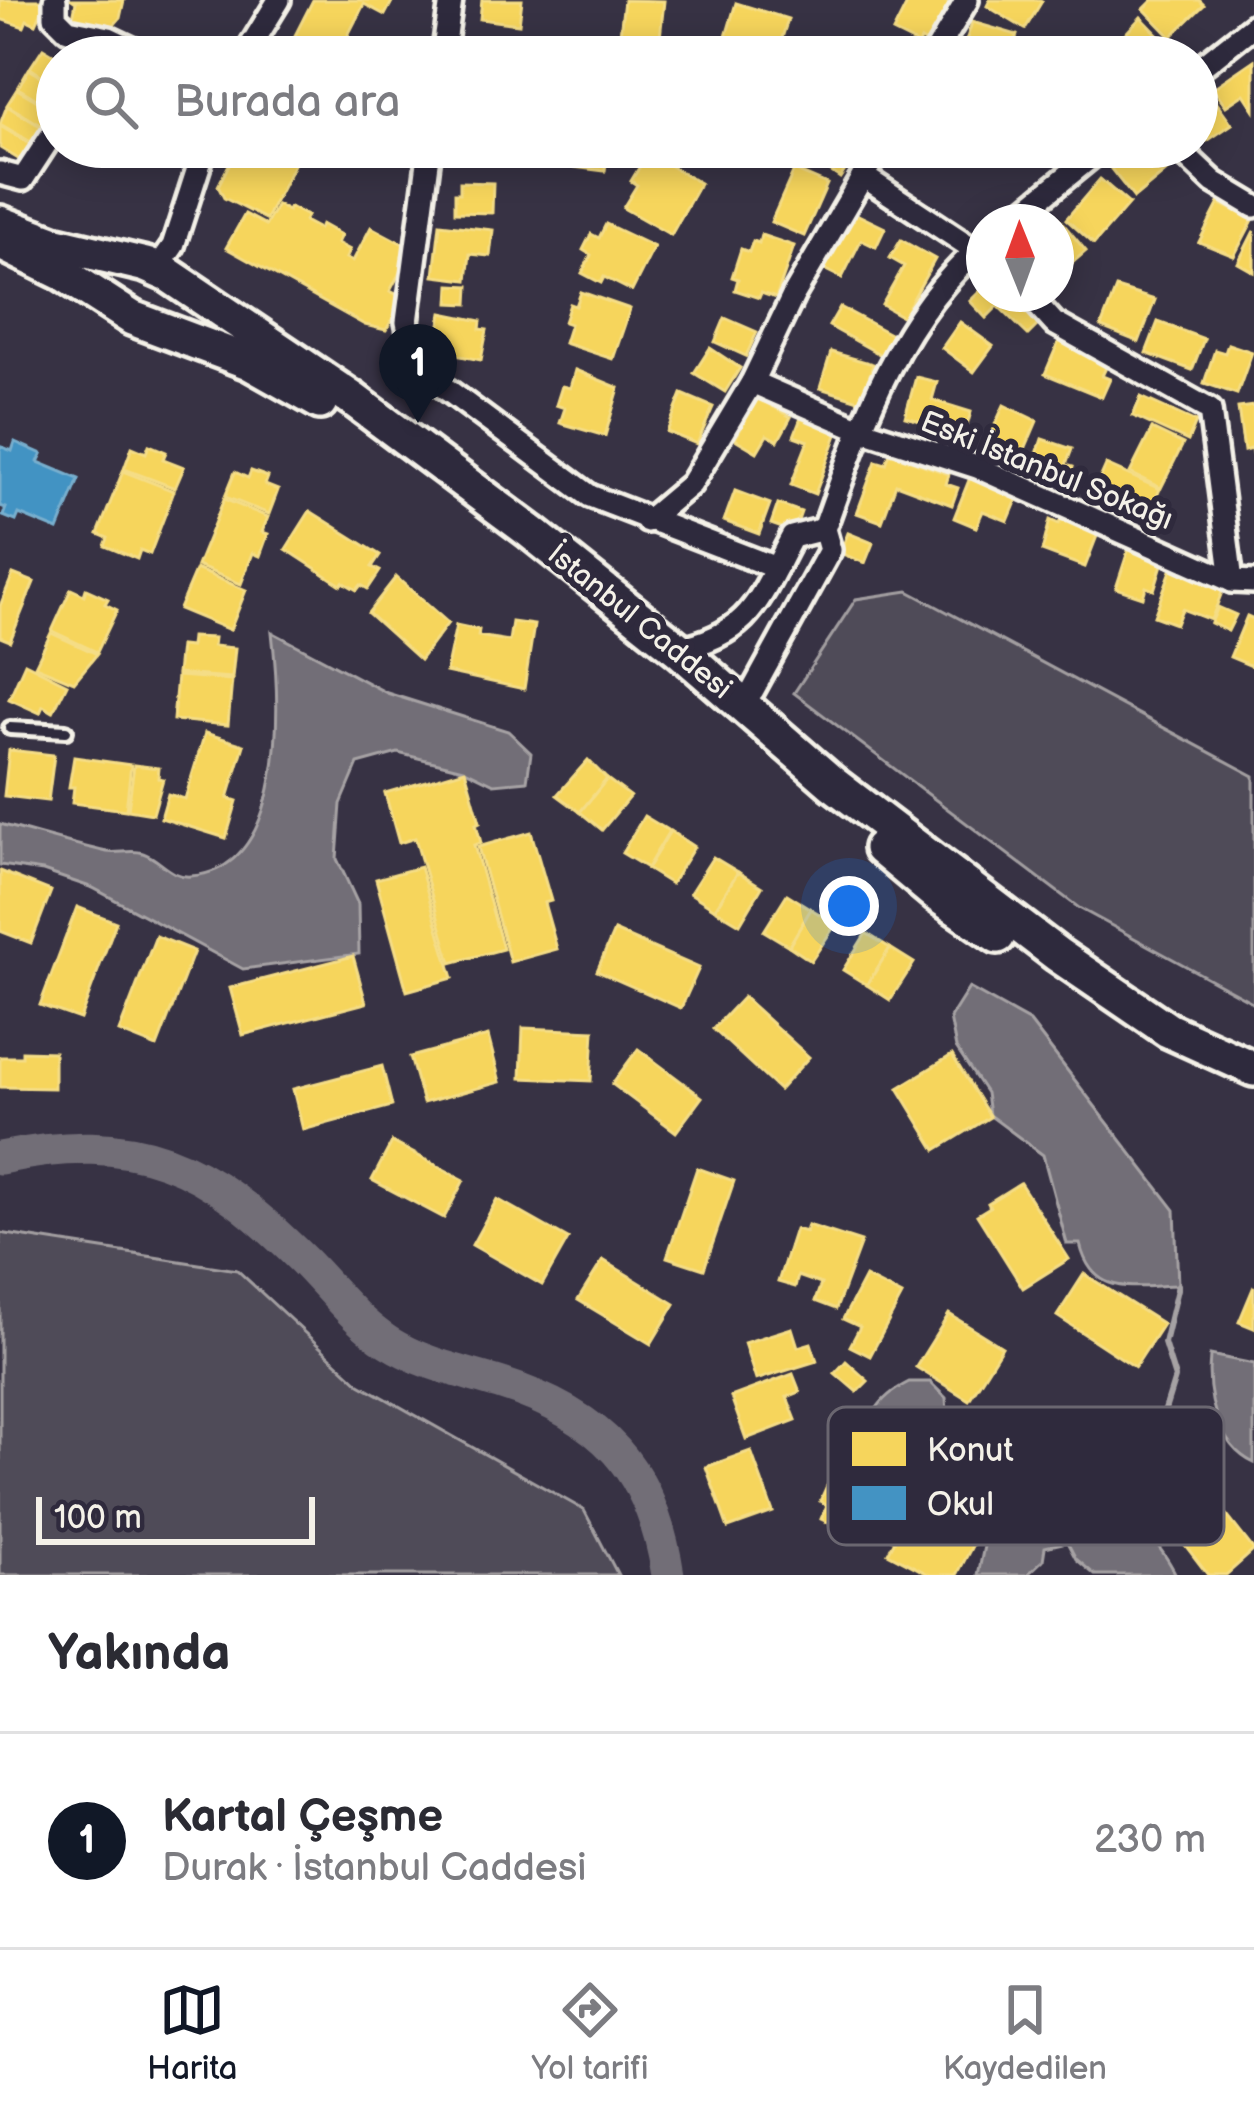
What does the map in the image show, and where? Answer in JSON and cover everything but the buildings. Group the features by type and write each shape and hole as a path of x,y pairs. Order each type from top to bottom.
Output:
{"main road":[{"name":"İstanbul Caddesi","path":"0,223 53,243 157,270 305,392 735,711"},
{"name":"İstanbul Caddesi","path":"0,243 64,274 127,315 254,349 354,400 531,532 678,650 735,711 936,894 1141,1022 1254,1082"},
{"path":"127,315 122,297 128,276 157,270"},
{"name":"İstanbul Caddesi","path":"1141,1022 1254,1069"}],"street":[{"path":"55,0 55,17 80,36"},
{"path":"257,36 279,0"},
{"path":"446,36 451,0"},
{"path":"946,36 967,0"},
{"path":"1218,54 1254,26"},
{"path":"0,173 23,179 36,159"},
{"path":"157,270 172,246 198,168"},
{"path":"427,168 407,322 421,363 434,380 590,496 776,568"},
{"path":"647,521 692,484 868,168"},
{"path":"1033,204 1077,168"},
{"path":"1199,168 1254,206"},
{"path":"863,176 966,240"},
{"path":"735,711 753,690 830,550 824,529 877,389 916,321 966,267"},
{"path":"1044,312 1054,323 1210,410 1243,582"},
{"name":"Eski İstanbul Sokağı","path":"752,382 860,429 976,467 1243,582"},
{"path":"678,650 730,631 755,609 793,537 824,529"}],"lane":[{"path":"10,728 66,730"}],"shaded area":[{"path":"908,591 1254,776 1254,1003 1079,908 794,693 856,599"},
{"path":"272,632 387,693 508,731 531,753 527,781 494,784 463,769 398,753 358,764 341,804 337,859 358,904 359,954 243,969 93,888 43,871 0,865 0,824 107,852 143,853 184,876 223,866 246,845 262,814 271,777 276,738"},
{"path":"969,988 1030,1022 1175,1210 1178,1285 1131,1287 1105,1281 1094,1273 1080,1244 1067,1244 1043,1155 989,1115 986,1093 956,1048 950,1018"},
{"path":"0,1233 237,1270 360,1384 584,1510 618,1575 0,1575"},
{"path":"1210,1355 1254,1364 1254,1463 1224,1434 1224,1407 1214,1407"},
{"path":"909,1382 930,1382 946,1398 947,1407 878,1407"},
{"path":"984,1545 1054,1545 1045,1547 1043,1560 1027,1575 978,1575"},
{"path":"1069,1545 1157,1545 1176,1575 1095,1575 1076,1559"}],"waterway":[{"path":"0,1158 91,1148 130,1152 200,1177 267,1226 388,1342 428,1361 535,1396 594,1430 635,1476 649,1504 668,1575"},
{"path":"1166,1407 1175,1378 1164,1343 1178,1285"}],"place":[{"name":"Kartal Çeşme","path":"418,423"}]}
